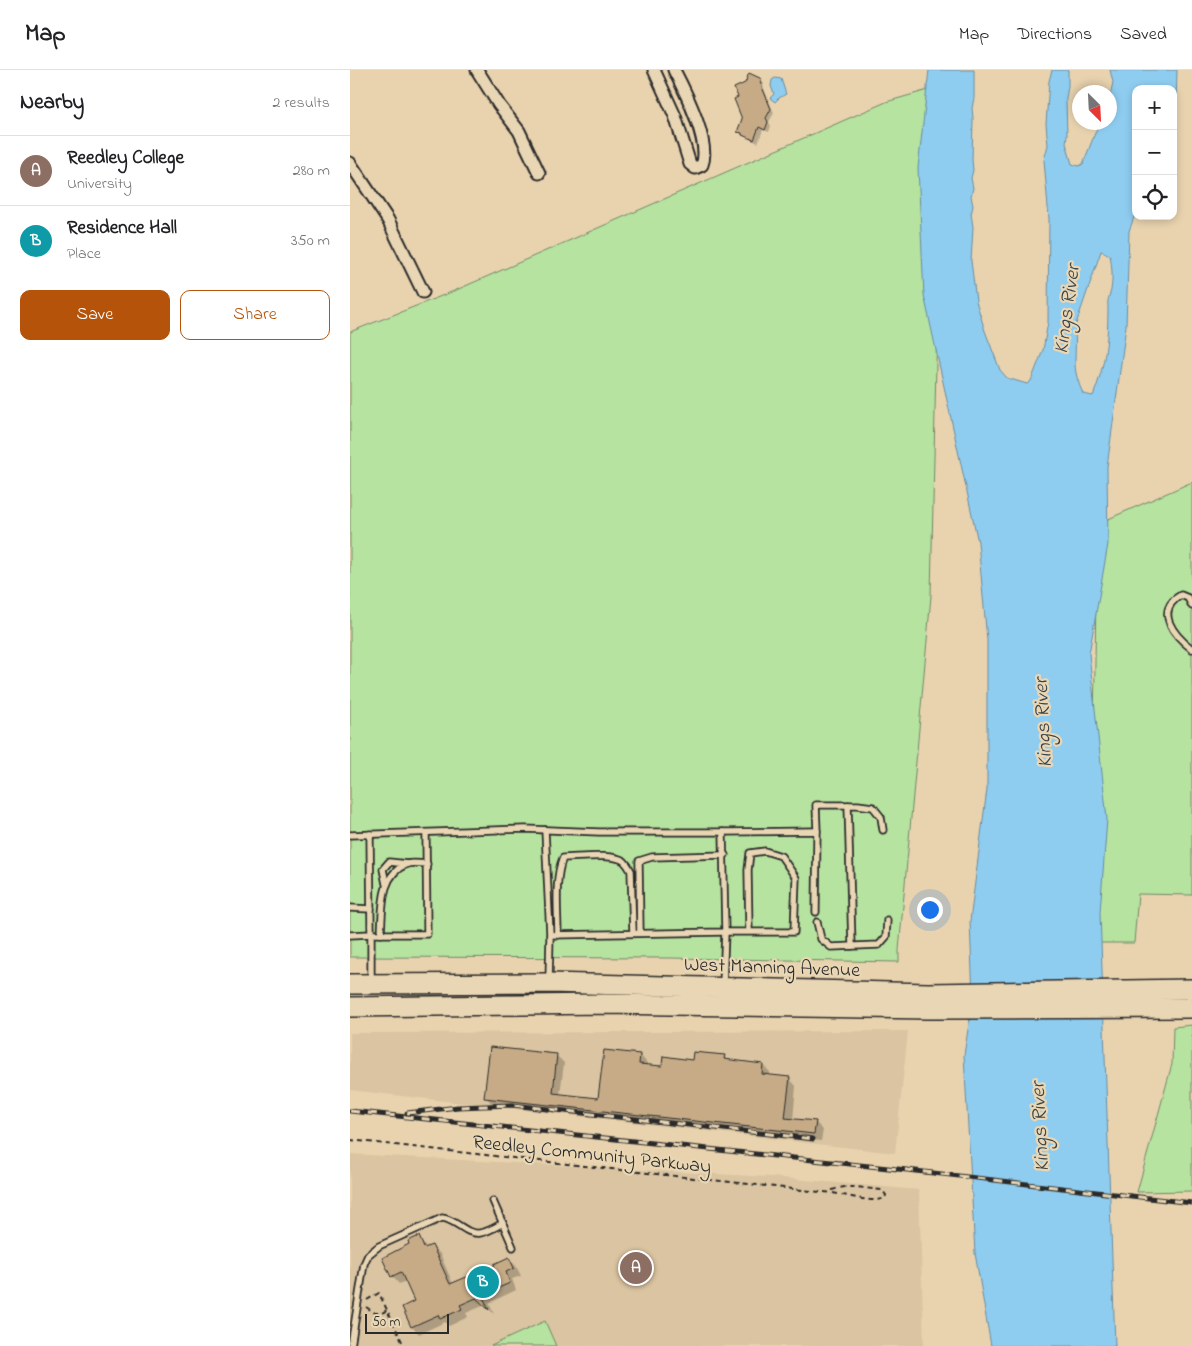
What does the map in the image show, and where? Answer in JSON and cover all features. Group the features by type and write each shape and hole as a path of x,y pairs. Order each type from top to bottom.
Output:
{"main road":[{"name":"West Manning Avenue","path":"350,984 549,982 723,987 928,1001 1160,1009 1192,1008"},
{"name":"West Manning Avenue","path":"350,1007 928,1001 1192,989"}],"street":[{"path":"477,70 519,131 539,172"},
{"path":"654,70 675,116 690,164 695,168 702,165 704,160 702,139 674,70"},
{"path":"350,163 388,220 422,292"}],"lane":[{"path":"1192,606 1188,598 1181,595 1171,602 1168,608 1168,615 1176,634 1192,649"},
{"path":"816,912 816,805 873,807 881,816 883,830"},
{"path":"848,806 852,946"},
{"path":"350,835 545,830 817,831"},
{"path":"545,830 550,935 549,982"},
{"path":"723,832 725,855 723,987"},
{"path":"350,935 427,934 426,833"},
{"path":"370,834 371,984"},
{"path":"550,935 794,932 796,878 781,856 765,851 750,853 748,870 748,932"},
{"path":"640,933 639,861 652,857 725,855"},
{"path":"558,935 559,880 560,866 563,858 609,857 626,862 631,871 633,933"},
{"path":"386,886 383,869 389,862 426,864"},
{"path":"381,934 386,886 395,873 408,864"},
{"path":"350,908 371,909"},
{"path":"817,922 821,939 831,947 879,945 886,937 887,920"},
{"path":"493,1201 513,1247"},
{"path":"351,1346 364,1264 368,1255 379,1246 442,1218 454,1221 467,1231 473,1233 486,1231 503,1223"}],"path":[{"name":"Reedley Community Parkway","path":"350,1140 831,1192 845,1196 877,1200 885,1198 886,1195 882,1190 845,1187 837,1188 831,1192"},
{"path":"356,1311 366,1307 368,1298 379,1293 404,1346"},
{"path":"366,1307 374,1313 382,1313 387,1310"}],"shaded area":[{"path":"908,1031 895,1153 350,1090 350,1033"},
{"path":"350,1154 771,1177 919,1190 924,1346 350,1346"}],"green space":[{"path":"942,86 931,596 899,962 671,958 350,957 350,332 454,291 886,102"},
{"path":"1192,482 1192,895 1138,894 1134,943 1091,943 1097,524"},
{"path":"1192,1025 1192,1191 1137,1192 1172,1064 1173,1027"},
{"path":"545,1321 556,1346 491,1346"}],"water":[{"name":"Kings River","path":"929,70 974,70 971,261 976,301 1000,370 1007,378 1027,384 1031,381 1043,350 1048,322 1049,219 1044,160 1048,145 1046,124 1049,81 1052,70 1068,70 1066,143 1072,164 1079,166 1083,164 1096,130 1117,130 1117,85 1112,85 1110,70 1177,70 1177,85 1132,85 1133,220 1129,231 1126,326 1107,467 1108,544 1089,654 1107,819 1100,912 1115,1346 991,1346 975,1253 964,1055 973,998 970,921 987,789 987,640 978,542 924,295 918,168","holes":["1101,251 1110,255 1112,268 1105,351 1101,373 1093,396 1083,394 1076,375 1075,327"]},
{"path":"775,78 781,79 786,94 775,102 770,98 774,94 771,86 772,80"}],"building":[{"path":"749,73 762,79 760,82 771,109 766,118 768,122 765,130 759,127 754,140 737,132 742,119 734,99 738,97 734,88 745,83"},
{"path":"490,1047 557,1054 553,1093 598,1098 604,1050 640,1054 639,1064 662,1066 663,1056 692,1060 693,1052 725,1055 724,1059 763,1064 762,1074 790,1077 785,1118 816,1121 814,1134 484,1098"},
{"path":"419,1236 424,1248 432,1245 450,1284 509,1257 514,1268 506,1272 510,1283 482,1295 489,1310 476,1298 460,1305 462,1309 440,1319 438,1315 411,1327 402,1307 414,1301 401,1272 391,1277 382,1258 409,1244 408,1241"}],"railway":[{"path":"407,1113 458,1107 512,1105 813,1139"},
{"path":"350,1111 907,1170 1192,1203"}],"place":[{"name":"Reedley College","path":"636,1268"},
{"name":"Residence Hall","path":"483,1282"}]}
